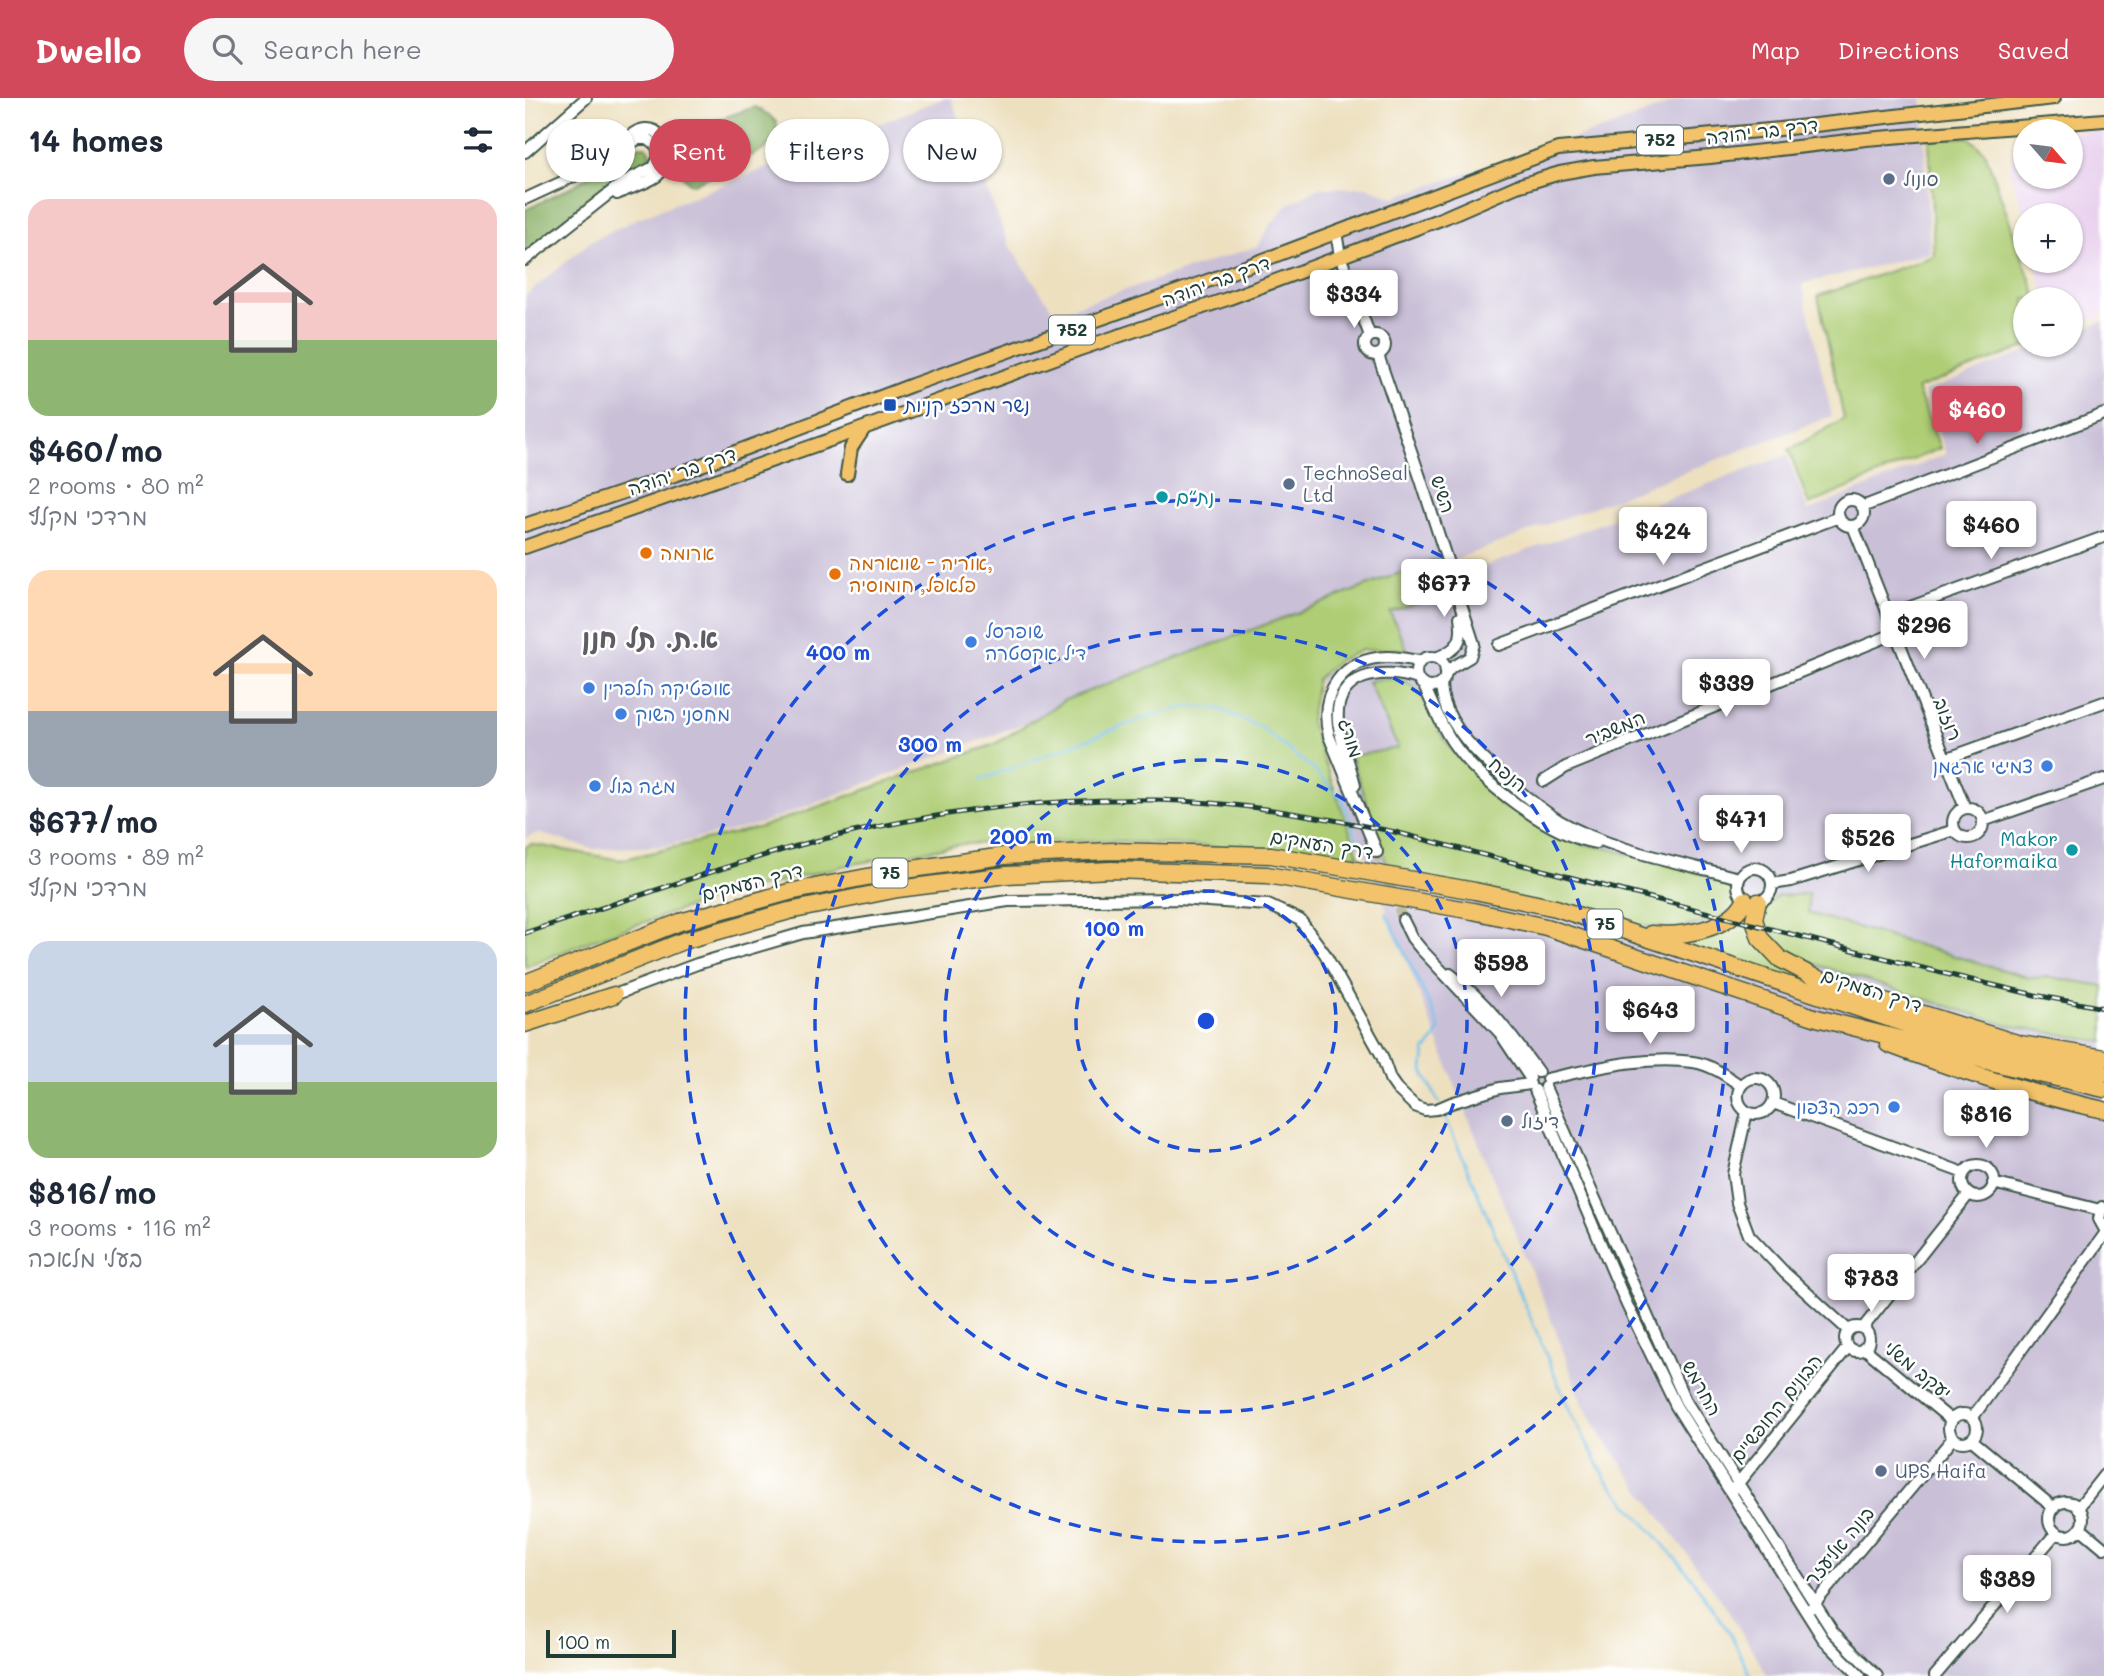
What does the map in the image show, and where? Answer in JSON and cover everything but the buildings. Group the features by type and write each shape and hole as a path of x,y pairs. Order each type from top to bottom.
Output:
{"highway":[{"name":"דרך העמקים","path":"525,983 680,922 789,892 898,871 1004,856 1111,851 1271,855 1556,908 1930,1032 2104,1073"},
{"name":"דרך העמקים","path":"525,1004 683,941 789,911 898,889 1007,875 1111,870 1267,875 1473,911 1546,927 1817,1018 2104,1089"},
{"path":"1609,925 1661,935 1699,932 1732,916 1751,901 1755,930 1760,938 1780,959 1795,969 1843,989 2020,1044 2104,1058"},
{"path":"525,1024 614,995"},
{"path":"1817,1018 1998,1083 2104,1110"},
{"path":"1930,1032 2002,1038"}],"main road":[{"name":"דרך בר יהודה","path":"525,525 683,472 828,416 1213,279 1558,149 1780,129 2054,98"},
{"name":"דרך בר יהודה","path":"525,547 1227,299 1441,219 1517,186 1560,173 1857,140 2104,120"},
{"path":"847,474 851,448 867,426"}],"street":[{"path":"525,152 586,98"},
{"path":"525,199 579,174 615,151 633,132 644,129 654,131 667,157 658,175 601,199 525,260"},
{"path":"1336,232 1340,256"},
{"name":"השיש","path":"1340,256 1370,337 1366,341 1365,349 1369,354 1378,355 1474,644 1470,657 1451,668 1443,679"},
{"path":"1862,507 2104,415"},
{"path":"1848,501 1856,502 1862,507 1863,519 1853,526 1843,523 1839,517 1839,509 1848,501"},
{"path":"1499,645 1839,517"},
{"name":"רוזוב","path":"1853,526 1965,808"},
{"path":"1888,615 2104,537"},
{"path":"1436,658 1444,665 1443,679 1433,687 1421,682 1416,670 1421,661 1451,652 1459,641 1462,628 1453,583"},
{"name":"המשביר","path":"1544,781 1566,767 1896,633"},
{"name":"מורג","path":"1377,852 1329,736 1325,713 1328,695 1343,673 1356,665 1391,657 1421,661"},
{"name":"מורג","path":"1361,812 1339,729 1341,699 1352,683 1372,674 1397,674 1421,682"},
{"name":"הנפח","path":"1443,679 1444,701 1465,739 1488,763 1542,810 1608,844"},
{"name":"הנפח","path":"1421,682 1453,743 1469,763 1535,818 1581,840 1608,844 1739,878"},
{"path":"1945,759 2104,702"},
{"path":"1983,821 2104,779"},
{"path":"1965,808 1978,812 1983,821 1981,830 1975,836 1962,836 1955,830 1954,817 1965,808"},
{"path":"1772,884 1791,881 1955,830"},
{"path":"1758,868 1768,873 1772,884 1770,894 1751,901 1738,888 1739,878 1747,870 1758,868"},
{"path":"614,995 697,964 803,933 1008,901 1178,899 1268,905 1300,920 1325,954 1382,1056 1390,1079 1415,1106 1425,1110 1437,1109 1500,1088 1627,1063 1695,1062 1725,1074 1741,1086"},
{"path":"1403,920 1412,938 1500,1033 1538,1082"},
{"path":"1756,1078 1767,1082 1773,1091 1773,1103 1765,1112 1747,1112 1739,1103 1741,1086 1756,1078"},
{"name":"החרמש","path":"1538,1082 1627,1306 1676,1406 1734,1487 1810,1609 1824,1640 1860,1676"},
{"path":"1773,1103 1964,1173"},
{"path":"1747,1112 1733,1174 1737,1203 1749,1236 1848,1330"},
{"path":"1972,1166 1983,1166 1991,1172 1993,1183 1989,1192 1984,1195 1979,1197 1969,1194 1963,1186 1964,1173 1972,1166"},
{"path":"1993,1183 2102,1207 2099,1219 2104,1228"},
{"path":"1863,1328 1969,1194"},
{"path":"1973,1417 2104,1235"},
{"path":"1863,1328 1869,1338 1864,1348 1854,1350 1848,1347 1845,1337 1848,1330 1863,1328"},
{"name":"הבונים החופשיים","path":"1734,1487 1848,1347"},
{"name":"יעקב משלי","path":"1864,1348 1951,1420"},
{"path":"1973,1417 1961,1413 1951,1420 1949,1431 1953,1438 1961,1442 1972,1440 2054,1508"},
{"path":"1972,1440 1977,1430 1973,1417"},
{"name":"בונה אליעזר","path":"1810,1609 1953,1438"},
{"path":"2078,1508 2104,1475"},
{"path":"2066,1503 2078,1508 2083,1520 2080,1528 2067,1536 2056,1533 2049,1519 2054,1508 2066,1503"},
{"path":"2080,1528 2104,1548"},
{"path":"1935,1676 2056,1533"},
{"name":"החרמש","path":"1810,1609 1877,1676"}],"shaded area":[{"path":"944,98 951,98 959,119 903,119 903,182 984,182 1009,245 1055,313 1258,246 1266,231 1287,205 1318,188 1367,187 1394,197 1609,127 1684,98 1922,98 1930,253 1802,284 1832,416 760,824 665,846 593,849 538,833 525,838 525,296 590,242 636,219 730,182 751,182 751,174 765,168 765,182 889,182 889,120"},
{"path":"2104,129 2104,315 2083,323 2083,287 2042,287 2038,273 2083,273 2083,203 2021,203 2016,189 2083,189 2083,131"},
{"path":"2013,156 2013,182 2009,171"},
{"path":"2104,321 2104,1676 1768,1676 1728,1610 1603,1438 1581,1401 1557,1334 1463,1105 1325,752 1316,712 1320,678 1344,661 1396,652 1377,606 1787,455 1808,511 1946,454 1924,392 2013,357 2083,357 2083,329"}],"green space":[{"path":"755,107 769,115 773,119 765,119 765,149 751,156 751,119 719,119"},
{"path":"1969,137 1985,152 2013,231 2013,273 2028,273 2033,287 2013,287 2013,352 1917,389 1940,448 1809,505 1789,450 1844,419 1818,296 1934,256 1929,139"},
{"path":"646,146 649,150 649,161 635,169 635,149"},
{"path":"579,182 612,182 525,254 525,210"},
{"path":"1436,559 1450,593 1390,612 1407,649 1362,650 1339,660 1317,679 1310,722 1359,856 1103,840 963,844 843,866 719,897 595,939 525,967 525,847 531,844 620,860 761,827 995,744 1065,700"},
{"path":"1390,678 1401,680 1416,689 1426,703 1441,735 1457,755 1510,804 1538,824 1585,845 1603,847 1727,881 1735,897 1741,902 1724,915 1707,922 1651,927 1389,871 1351,756 1398,748 1368,681"},
{"path":"1808,894 1808,913 2030,978 2050,977 2104,986 2104,1042 2007,1025 1783,954 1766,934 1764,908 1777,896"},
{"path":"1738,922 1748,925 1836,995 1679,943"}],"waterway":[{"path":"980,780 1147,717 1190,706 1219,709 1260,727 1314,770 1342,799 1359,845"},
{"path":"1386,913 1436,1018 1439,1030 1425,1051 1423,1071 1439,1103"},
{"path":"1442,1109 1570,1411 1606,1479 1689,1574 1729,1632 1751,1676"}],"tunnel":[{"path":"1377,852 1403,920"}],"railway":[{"path":"525,933 762,856 878,827 928,817 1029,804 1182,801 1274,810 1395,832 1942,973 2104,1008"}],"place":[{"name":"סונול","path":"1889,179"},
{"name":"נשר מרכז קניות","path":"890,405"},
{"name":"TechnoSeal Ltd","path":"1289,484"},
{"name":"נת״ם","path":"1162,497"},
{"name":"ארומה","path":"646,553"},
{"name":"אוריה - שווארמה, פלאפל, חומוסיה","path":"835,574"},
{"name":"שופרסל דיל אקסטרה","path":"971,642"},
{"name":"אופטיקה הלפרין","path":"589,688"},
{"name":"מחסני השוק","path":"621,714"},
{"name":"צמיגי ארגמן","path":"2047,766"},
{"name":"מגה בול","path":"595,786"},
{"name":"Makor Haformaika","path":"2072,850"},
{"name":"רכב הצפון","path":"1894,1107"},
{"name":"דיזול","path":"1507,1121"},
{"name":"UPS Haifa","path":"1881,1471"}],"district":[{"name":"א.ת. תל חנן","path":"650,639"}]}
